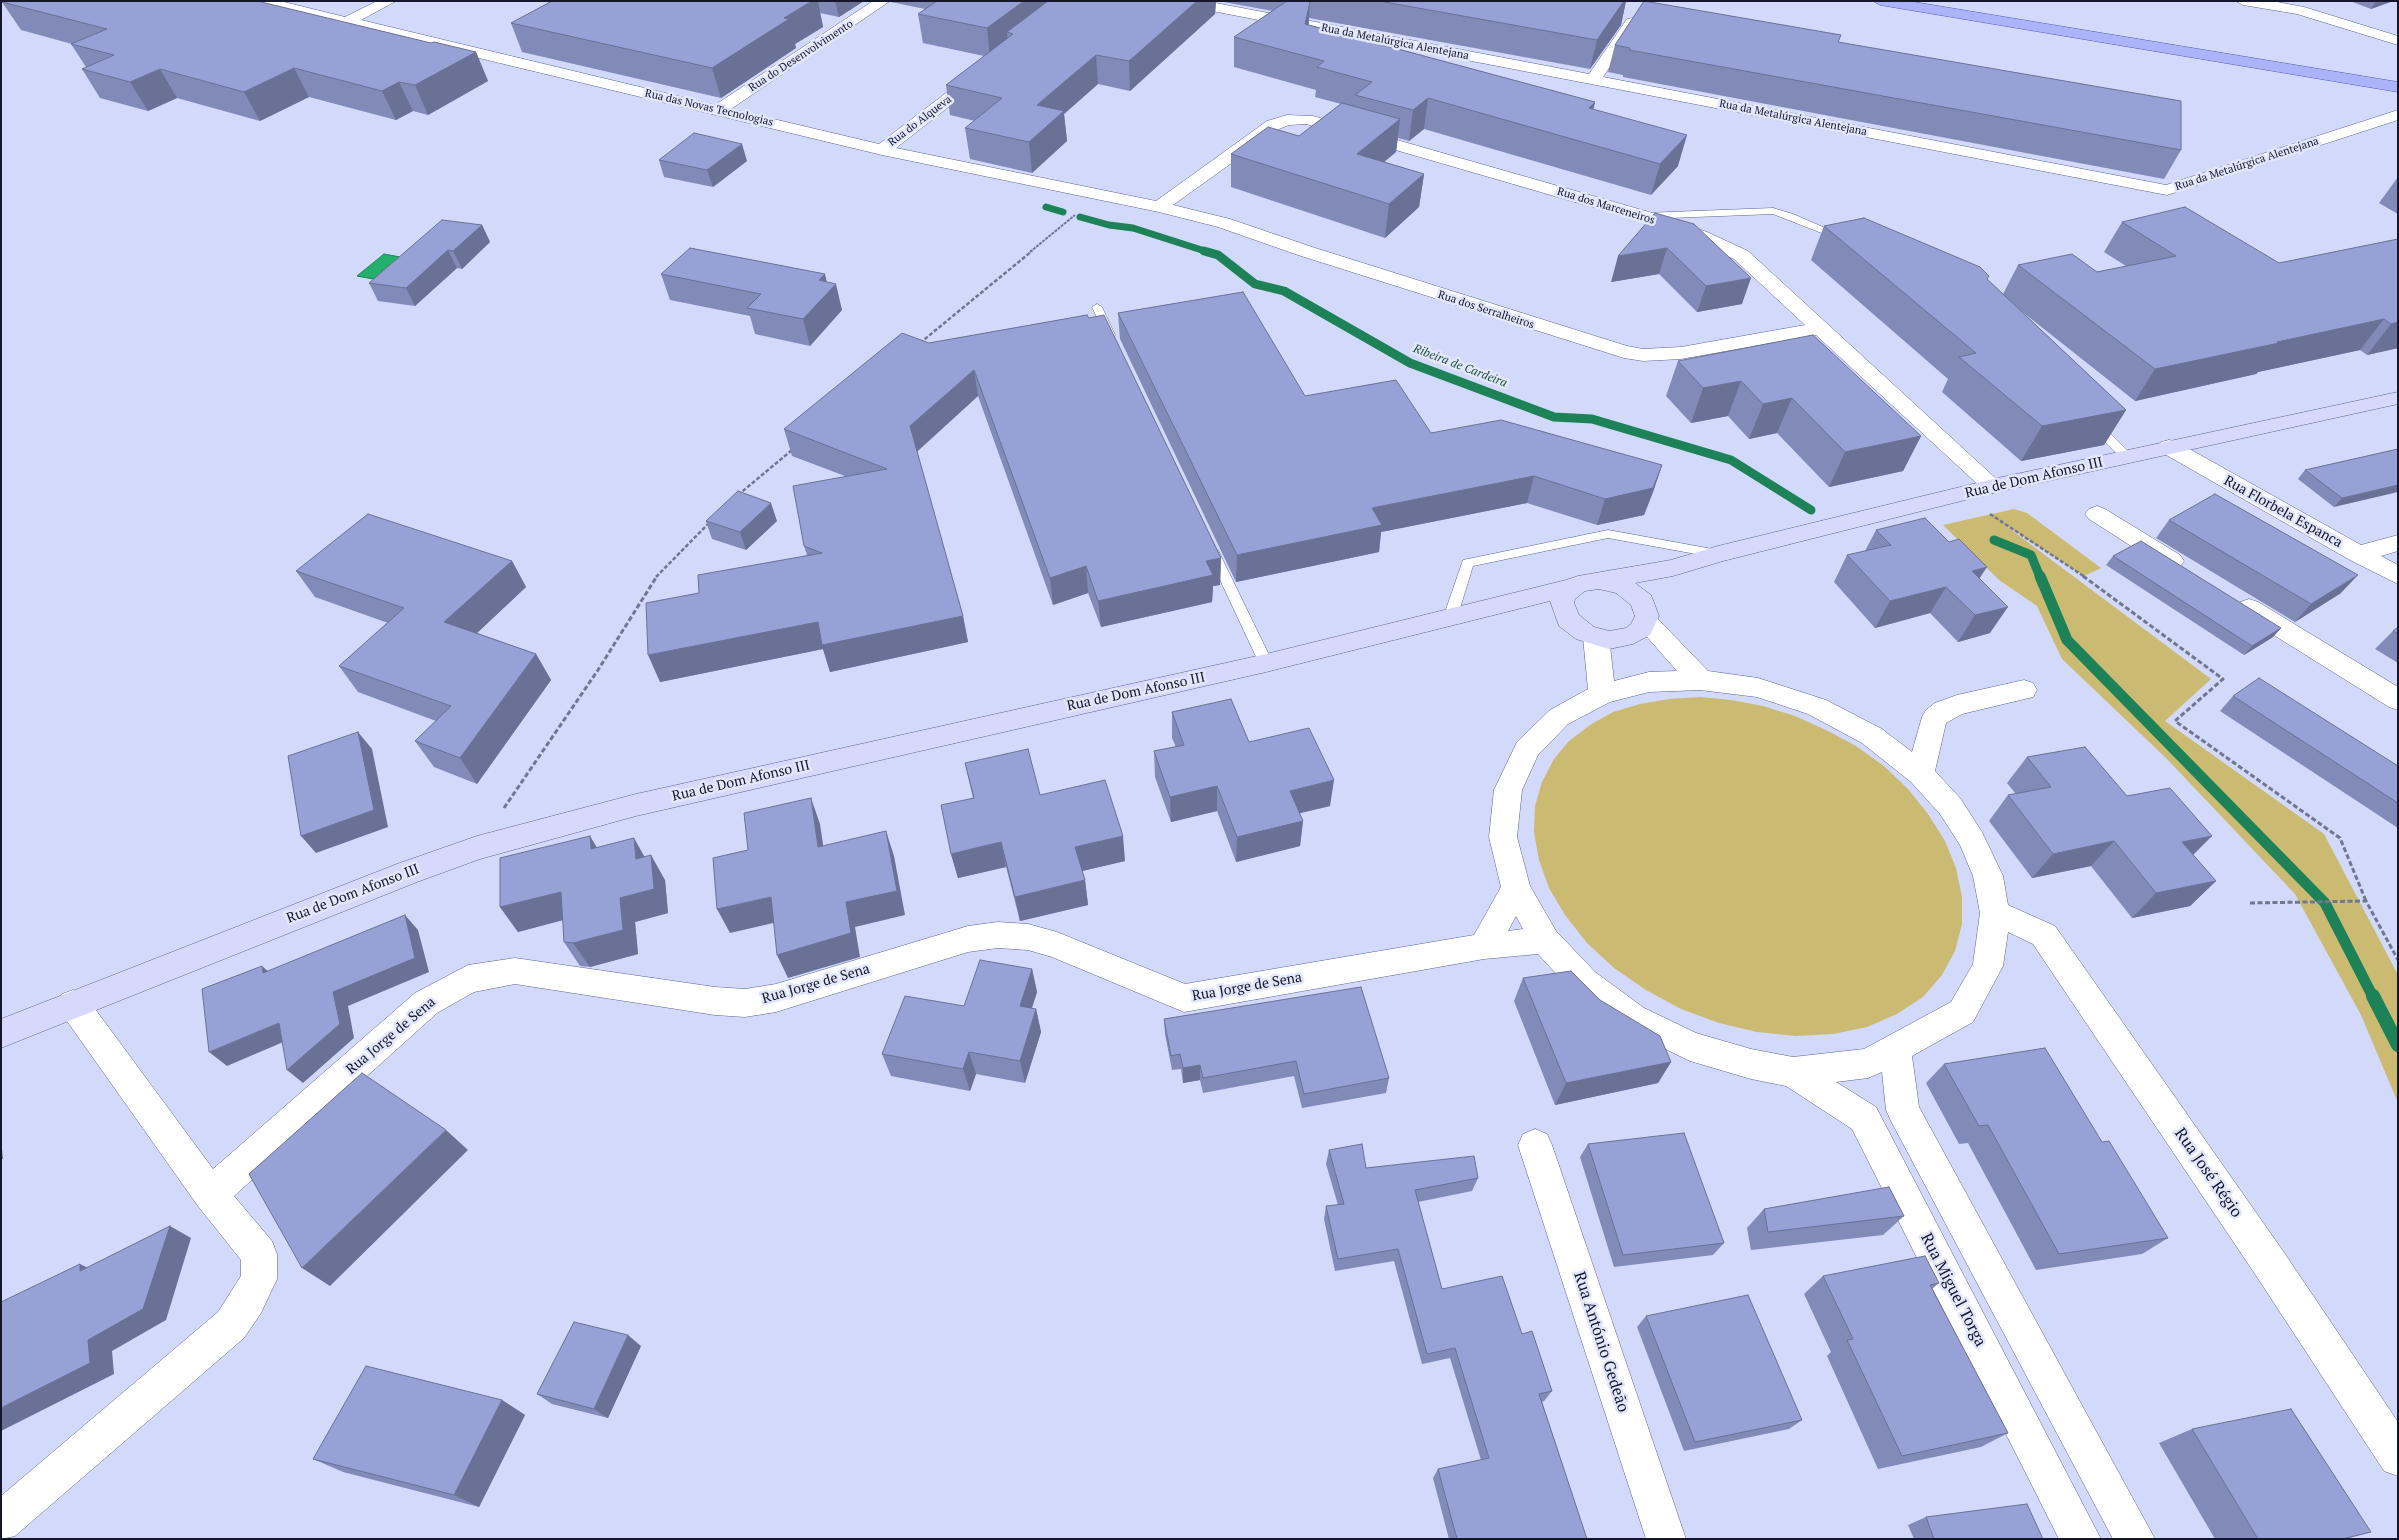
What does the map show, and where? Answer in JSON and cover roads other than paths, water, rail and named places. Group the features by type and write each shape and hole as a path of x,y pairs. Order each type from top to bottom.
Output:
{"main road":[{"path":"1880,1 2398,87"},
{"name":"Rua de Dom Afonso III","path":"1599,581 1673,568 1718,554 1993,486 2398,398"},
{"path":"1646,616 1642,601 1624,587 1599,581 1578,584 1570,588 1564,595 1562,603 1568,620 1585,633 1609,640 1633,635 1642,630 1646,616 1673,568"},
{"name":"Rua de Dom Afonso III","path":"1,1034 407,872 477,848 636,805 1266,664 1505,606 1570,588"},
{"name":"Rua de Dom Afonso III","path":"1505,606 1568,620"}],"street":[{"name":"Rua das Novas Tecnologias","path":"261,1 882,150 1097,196 1159,207"},
{"path":"346,22 389,1"},
{"name":"Rua do Desenvolvimento","path":"718,110 883,1"},
{"name":"Rua da Metalúrgica Alentejana","path":"1181,1 2167,190 2398,115"},
{"path":"2243,1 2300,10 2398,41"},
{"path":"829,22 848,25"},
{"path":"1593,80 1632,22"},
{"path":"492,56 509,47"},
{"name":"Rua do Alqueva","path":"882,150 992,66"},
{"name":"Rua dos Marceneiros","path":"1159,207 1272,125 1297,119 1316,121 1643,216 1700,236 1741,255 1993,486"},
{"name":"Rua dos Serralheiros","path":"1159,207 1224,223 1305,251 1624,352 1644,355 1681,353 1820,328"},
{"name":"Rua Florbela Espanca","path":"2169,447 2398,576"},
{"path":"2097,514 2189,571"},
{"path":"2358,554 2398,543"},
{"path":"2231,597 2398,700"},
{"path":"1646,616 1700,680"},
{"path":"1596,637 1602,694"},
{"path":"1700,680 1758,688 1817,707 1872,736 1921,774 1950,806 1972,840 1988,876 1995,913 1988,966 1962,1012 1868,1063 1793,1072 1751,1064 1690,1046 1633,1018 1584,982 1545,940 1516,888 1503,837 1508,790 1527,749 1559,717 1602,694 1649,682 1700,680"},
{"path":"1921,774 1930,727 1935,717 1944,710 1957,705 2024,690"},
{"path":"1484,946 1516,888"},
{"name":"Rua José Régio","path":"1995,913 2044,935 2270,1264 2398,1457"},
{"name":"Rua Jorge de Sena","path":"210,1194 426,1003 468,979 515,971 715,1001 745,1003 776,998 968,939 998,936 1028,937 1057,945 1184,998 1484,946 1545,940"},
{"path":"1,1522 231,1325 248,1300 259,1279 259,1254 210,1194 73,1004"},
{"path":"1896,1048 1903,1110 2135,1539"},
{"name":"Rua Miguel Torga","path":"1793,1072 1864,1118 2081,1539"},
{"name":"Rua António Gedeão","path":"1535,1145 1666,1539"}],"lane":[{"path":"1643,216 1773,211 1790,216 1852,242"},
{"path":"1097,307 1114,343"},
{"path":"2086,416 2127,456"},
{"path":"1450,618 1468,563 1608,534 1718,554"},
{"path":"1207,539 1266,664"}],"waterway":[{"path":"1046,207 1063,212"},
{"name":"Ribeira de Cardeira","path":"1080,217 1109,225 1133,228 1208,252"},
{"name":"Ribeira de Cardeira","path":"1204,251 1218,255 1255,284 1284,291 1410,363 1554,417 1592,419 1731,460 1811,510"},
{"path":"1994,540 2031,555 2040,577"},
{"path":"2040,576 2067,640 2325,903 2373,997"},
{"path":"2373,996 2398,1045"}]}
